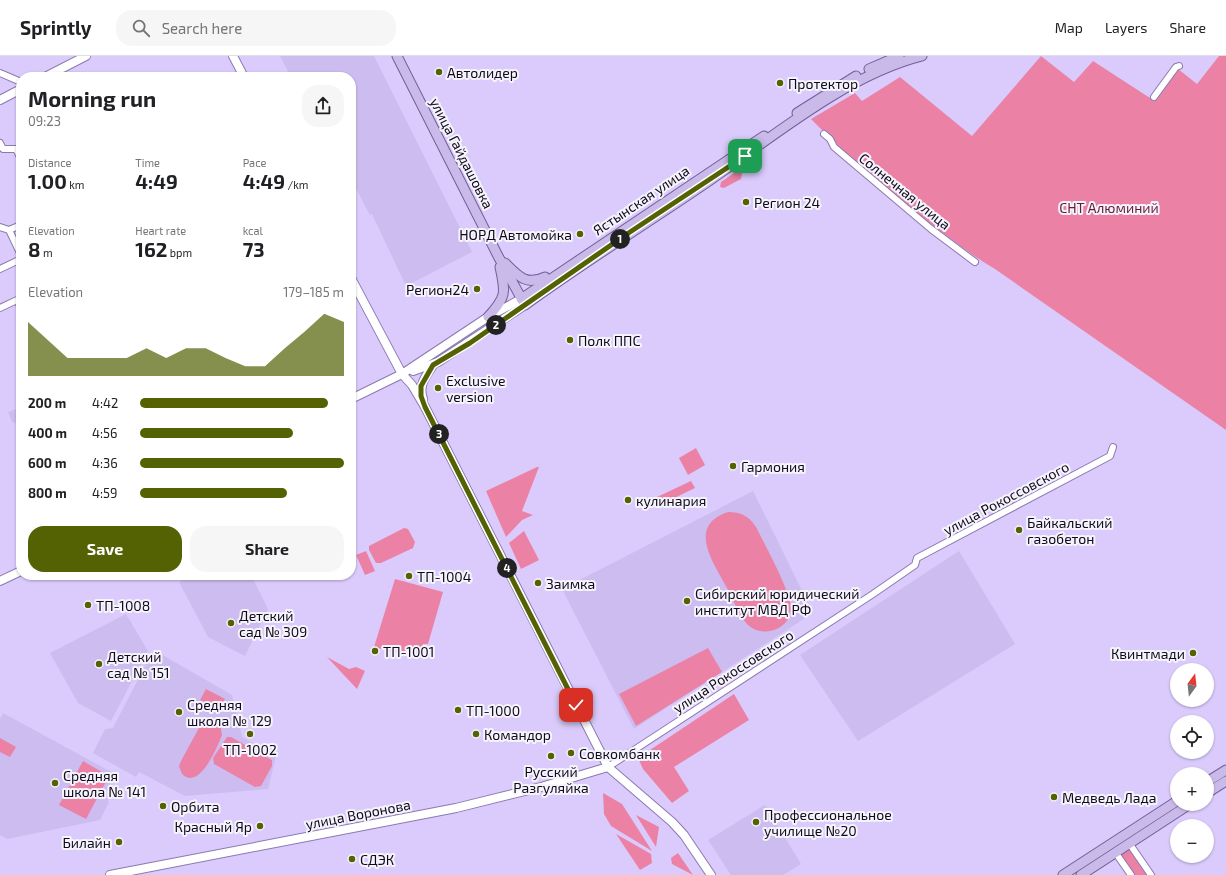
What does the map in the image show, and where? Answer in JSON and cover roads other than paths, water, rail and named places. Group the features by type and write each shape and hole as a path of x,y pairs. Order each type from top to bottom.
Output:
{"main road":[{"path":"55,72 86,56"},
{"path":"233,56 241,72"},
{"name":"улица Гайдашовка","path":"397,56 498,256 523,302"},
{"name":"Ястынская улица","path":"402,374 433,365 470,343 567,266 813,101 865,71 899,56"},
{"name":"Ястынская улица","path":"356,397 402,374 488,317 523,302 841,92 896,64 922,56"},
{"path":"0,100 16,92"},
{"path":"498,256 526,281 536,281 567,266"},
{"path":"488,317 498,306 505,293 498,256"},
{"path":"356,287 402,374 412,384 425,407 608,767 672,822 684,835 710,875"},
{"path":"425,407 421,396 421,386 433,365"},
{"path":"0,581 16,573"},
{"name":"улица Воронова","path":"110,875 456,808 540,788 608,767"},
{"path":"1214,778 1226,770"},
{"path":"1214,789 1226,781"},
{"path":"1126,840 1170,806"},
{"path":"1063,875 1178,811"},
{"path":"1081,875 1113,848"}],"street":[{"path":"1154,97 1176,67 1179,66"},
{"path":"0,73 16,80"},
{"name":"Солнечная улица","path":"824,134 830,139 834,148 878,186 975,262"},
{"path":"0,143 3,149 16,149"},
{"path":"0,227 9,230 16,227"},
{"path":"9,230 16,245"},
{"path":"0,269 16,261"},
{"path":"0,308 16,300"},
{"name":"улица Рокоссовского","path":"608,767 873,594 915,565 917,558 1110,456 1113,447"},
{"path":"1126,840 1151,875"},
{"path":"1113,848 1131,875"}],"place":[{"name":"Автолидер","path":"439,72"},
{"name":"Протектор","path":"780,83"},
{"name":"Регион 24","path":"746,202"},
{"name":"НОРД Автомойка","path":"580,234"},
{"name":"Регион24","path":"477,289"},
{"name":"Полк ППС","path":"570,340"},
{"name":"Exclusive version","path":"438,388"},
{"name":"Гармония","path":"733,466"},
{"name":"кулинария","path":"628,500"},
{"name":"Байкальский газобетон","path":"1019,530"},
{"name":"ТП-1004","path":"409,576"},
{"name":"Заимка","path":"538,583"},
{"name":"Сибирский юридический институт МВД РФ","path":"687,601"},
{"name":"ТП-1008","path":"88,605"},
{"name":"Детский сад № 309","path":"231,623"},
{"name":"ТП-1001","path":"375,651"},
{"name":"Квинтмади","path":"1193,653"},
{"name":"Детский сад № 151","path":"99,664"},
{"name":"ТП-1000","path":"458,710"},
{"name":"Средняя школа № 129","path":"179,712"},
{"name":"ТП-1002","path":"250,734"},
{"name":"Командор","path":"476,734"},
{"name":"Совкомбанк","path":"571,753"},
{"name":"Русский Разгуляйка","path":"551,756"},
{"name":"Средняя школа № 141","path":"55,783"},
{"name":"Медведь Лада","path":"1054,797"},
{"name":"Орбита","path":"163,806"},
{"name":"Профессиональное училище №20","path":"756,822"},
{"name":"Красный Яр","path":"260,826"},
{"name":"Билайн","path":"119,842"},
{"name":"СДЭК","path":"352,859"}],"park label":[{"name":"СНТ Алюминий","path":"1109,207"}]}
